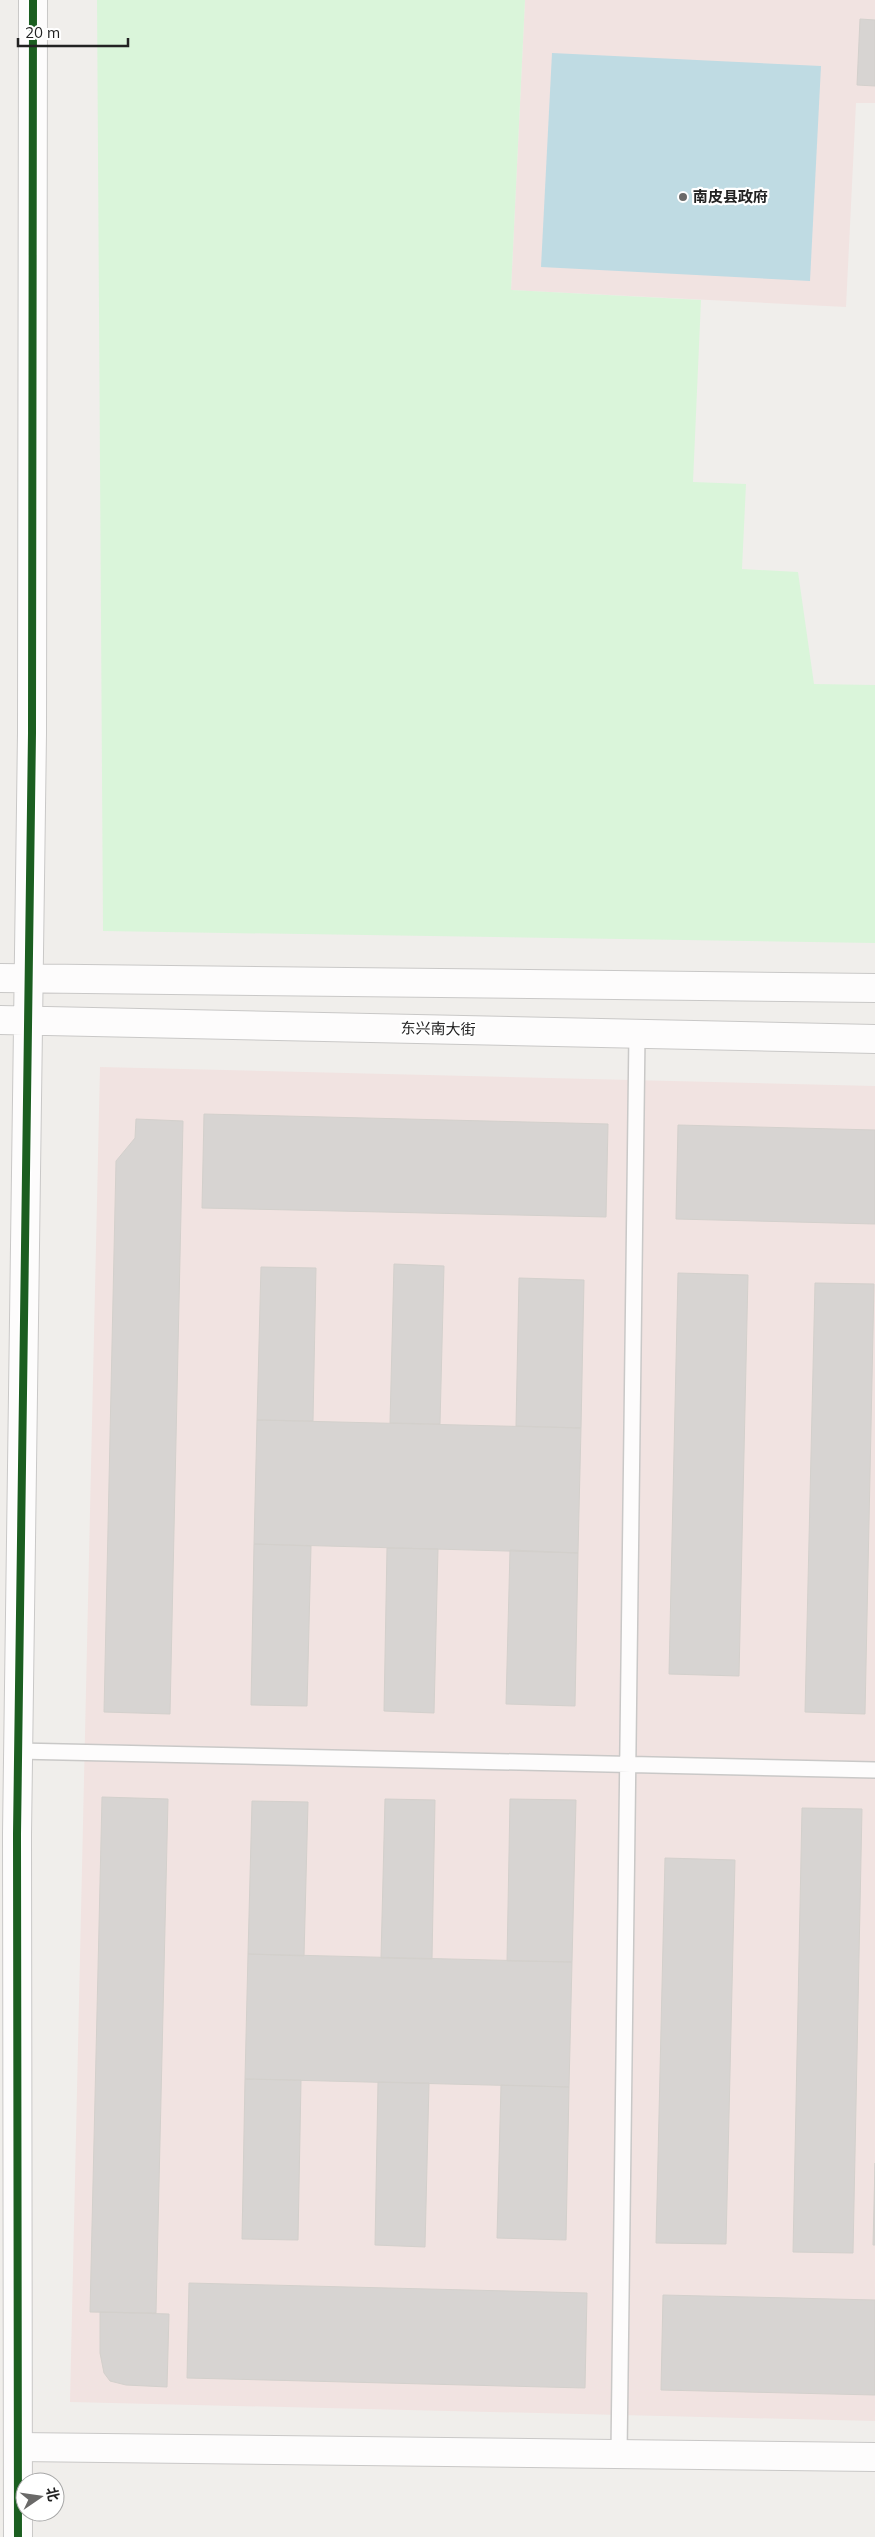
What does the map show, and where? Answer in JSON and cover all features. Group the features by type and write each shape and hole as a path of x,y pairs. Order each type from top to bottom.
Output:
{"street":[{"path":"18,2537 18,1751 32,733 33,0"},
{"path":"0,978 875,988"},
{"name":"东兴南大街","path":"0,1020 875,1039"},
{"path":"18,2447 875,2457"}],"lane":[{"path":"620,2454 637,1034"},
{"path":"18,1751 875,1770"}],"shaded area":[{"name":"南皮县政府","path":"525,0 875,0 875,103 856,103 846,307 511,290"},
{"path":"100,1067 875,1086 875,2421 70,2402"}],"green space":[{"path":"97,0 525,0 511,290 701,300 693,482 746,484 742,569 798,572 814,684 875,685 875,943 103,931"}],"water":[{"path":"552,53 821,66 810,281 541,267"}],"building":[{"path":"860,19 875,20 875,86 857,85"},
{"path":"204,1114 608,1124 606,1217 202,1208"},
{"path":"136,1119 183,1121 170,1714 104,1712 116,1161 135,1138"},
{"path":"678,1125 875,1130 875,1224 676,1219"},
{"path":"394,1264 444,1266 440,1424 390,1423"},
{"path":"261,1267 316,1268 313,1421 257,1420"},
{"path":"678,1273 748,1275 739,1676 669,1674"},
{"path":"519,1278 584,1280 581,1428 516,1426"},
{"path":"815,1283 874,1284 865,1714 805,1712"},
{"path":"257,1420 581,1428 578,1553 254,1544"},
{"path":"254,1544 311,1546 307,1706 251,1705"},
{"path":"387,1548 438,1549 434,1713 384,1711"},
{"path":"510,1550 578,1553 575,1706 506,1704"},
{"path":"102,1797 168,1799 156,2313 90,2312"},
{"path":"385,1799 435,1800 432,1959 381,1958"},
{"path":"510,1799 576,1800 572,1962 507,1961"},
{"path":"252,1801 308,1802 304,1956 248,1954"},
{"path":"802,1808 862,1809 853,2253 793,2252"},
{"path":"665,1858 735,1860 726,2244 656,2243"},
{"path":"248,1954 572,1962 569,2087 245,2079"},
{"path":"245,2079 301,2080 298,2240 242,2239"},
{"path":"378,2082 429,2083 425,2247 375,2245"},
{"path":"501,2085 569,2087 566,2240 497,2238"},
{"path":"875,2163 875,2245 873,2245"},
{"path":"189,2283 587,2293 585,2388 187,2378"},
{"path":"663,2295 875,2300 875,2395 661,2390"},
{"path":"100,2312 169,2314 167,2387 126,2385 110,2381 104,2373 100,2353"}],"cycle path":[{"path":"18,2537 17,1834 32,733 33,0"}],"place":[{"name":"南皮县政府","path":"683,197"}]}
